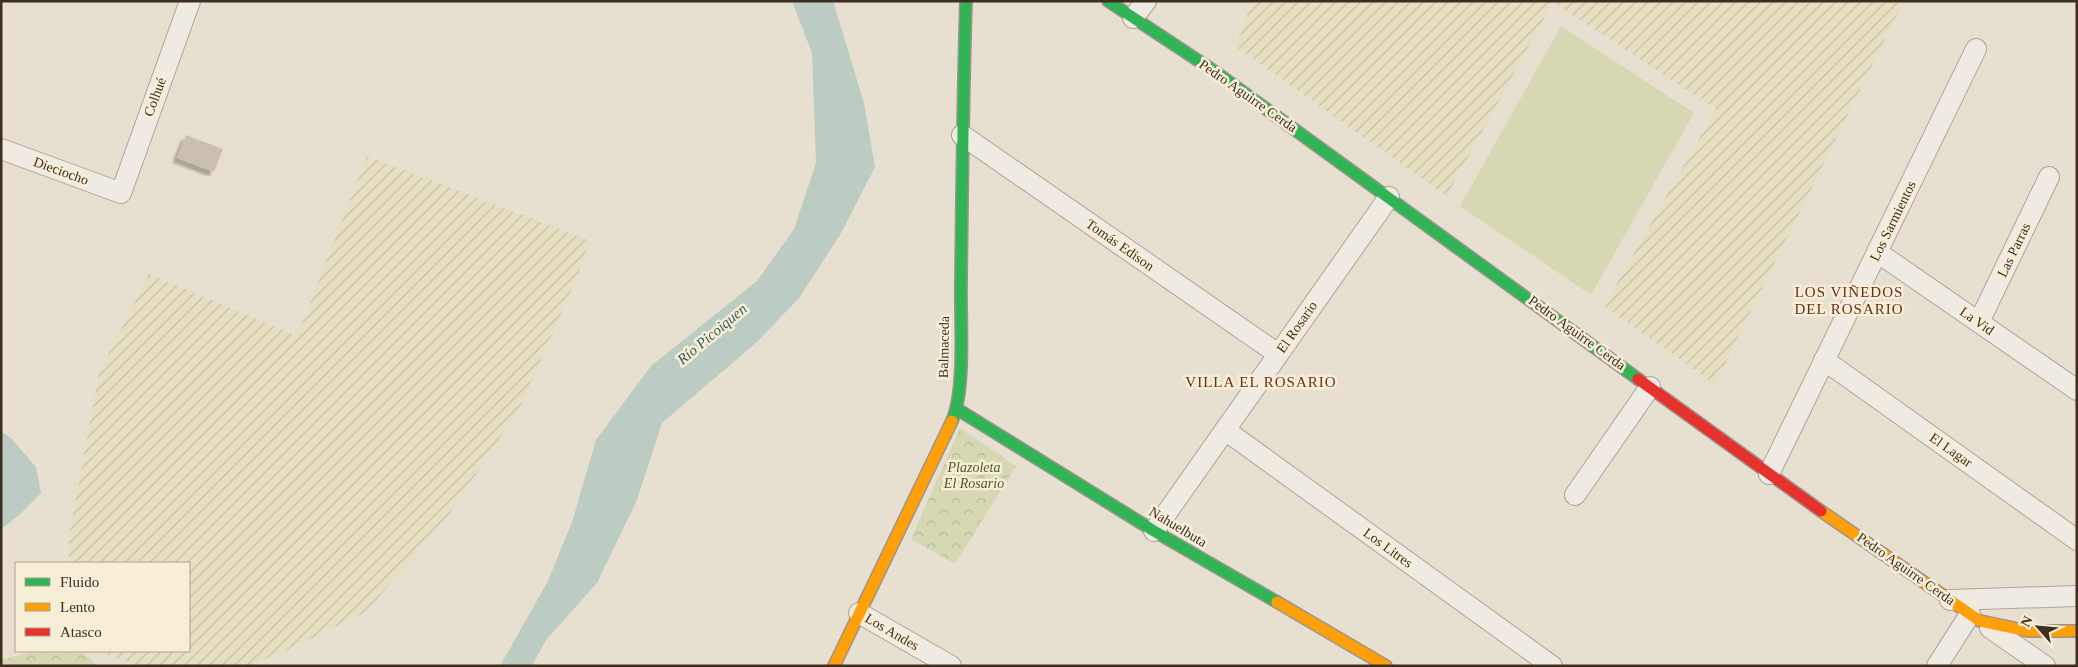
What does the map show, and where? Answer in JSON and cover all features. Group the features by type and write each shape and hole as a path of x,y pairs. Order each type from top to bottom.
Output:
{"street":[{"name":"Colhué","path":"121,193 190,1"},
{"name":"Balmaceda","path":"834,666 858,612 912,507 957,409 960,360 962,135 966,1"},
{"name":"Pedro Aguirre Cerda","path":"1108,1 1214,71 1389,196 1769,474 2044,666"},
{"path":"1133,18 1146,1"},
{"name":"Los Sarmientos","path":"1769,474 1976,49"},
{"name":"Tomás Edison","path":"962,135 1278,354"},
{"name":"Dieciocho","path":"1,149 121,193"},
{"name":"Las Parras","path":"1979,322 2049,177"},
{"name":"El Rosario","path":"1154,531 1389,196"},
{"name":"La Vid","path":"1877,252 2077,390"},
{"name":"El Lagar","path":"1824,360 2077,540"},
{"path":"1575,495 1650,387"},
{"name":"Nahuelbuta","path":"957,409 1154,531 1382,665"},
{"name":"Los Litres","path":"1225,430 1552,666"},
{"path":"1950,600 2077,596"},
{"name":"Los Andes","path":"858,612 951,666"},
{"path":"1938,666 1975,618 1995,627 2025,632 2077,631"}],"shaded area":[{"path":"1252,1 1904,1 1715,384 1604,306 1716,109 1553,2 1447,196 1236,47"},
{"path":"367,156 590,241 577,278 519,409 451,512 366,612 288,650 249,666 139,666 101,652 190,652 190,562 69,562 69,537 99,373 149,274 297,336"}],"green space":[{"path":"1561,26 1694,113 1591,295 1460,206"},
{"name":"Plazoleta El Rosario","path":"960,428 1016,466 955,564 911,539"},
{"path":"31,652 82,652 98,666 1,666 1,660"}],"water":[{"name":"Río Picoiquen","path":"792,1 833,1 864,103 875,167 840,235 799,298 757,342 662,423 637,500 597,583 546,640 532,666 500,666 548,581 572,522 596,440 651,366 757,281 794,229 816,163 812,53"},
{"path":"1,432 10,437 36,467 41,493 18,516 1,529"}],"building":[{"path":"186,135 223,149 214,172 177,158"}],"traffic: fast":[{"path":"952,421 961,373 962,177 966,1"},
{"path":"1108,1 1214,71 1638,379"},
{"path":"957,409 1154,531 1277,602"}],"traffic: slow":[{"path":"834,666 952,421"},
{"path":"1821,511 1980,621 2028,631 2077,631"},
{"path":"1277,602 1386,666"}],"traffic: jam":[{"path":"1638,379 1821,511"}],"district":[{"name":"LOS VIÑEDOS DEL ROSARIO","path":"1849,300"},
{"name":"VILLA EL ROSARIO","path":"1261,382"}]}
